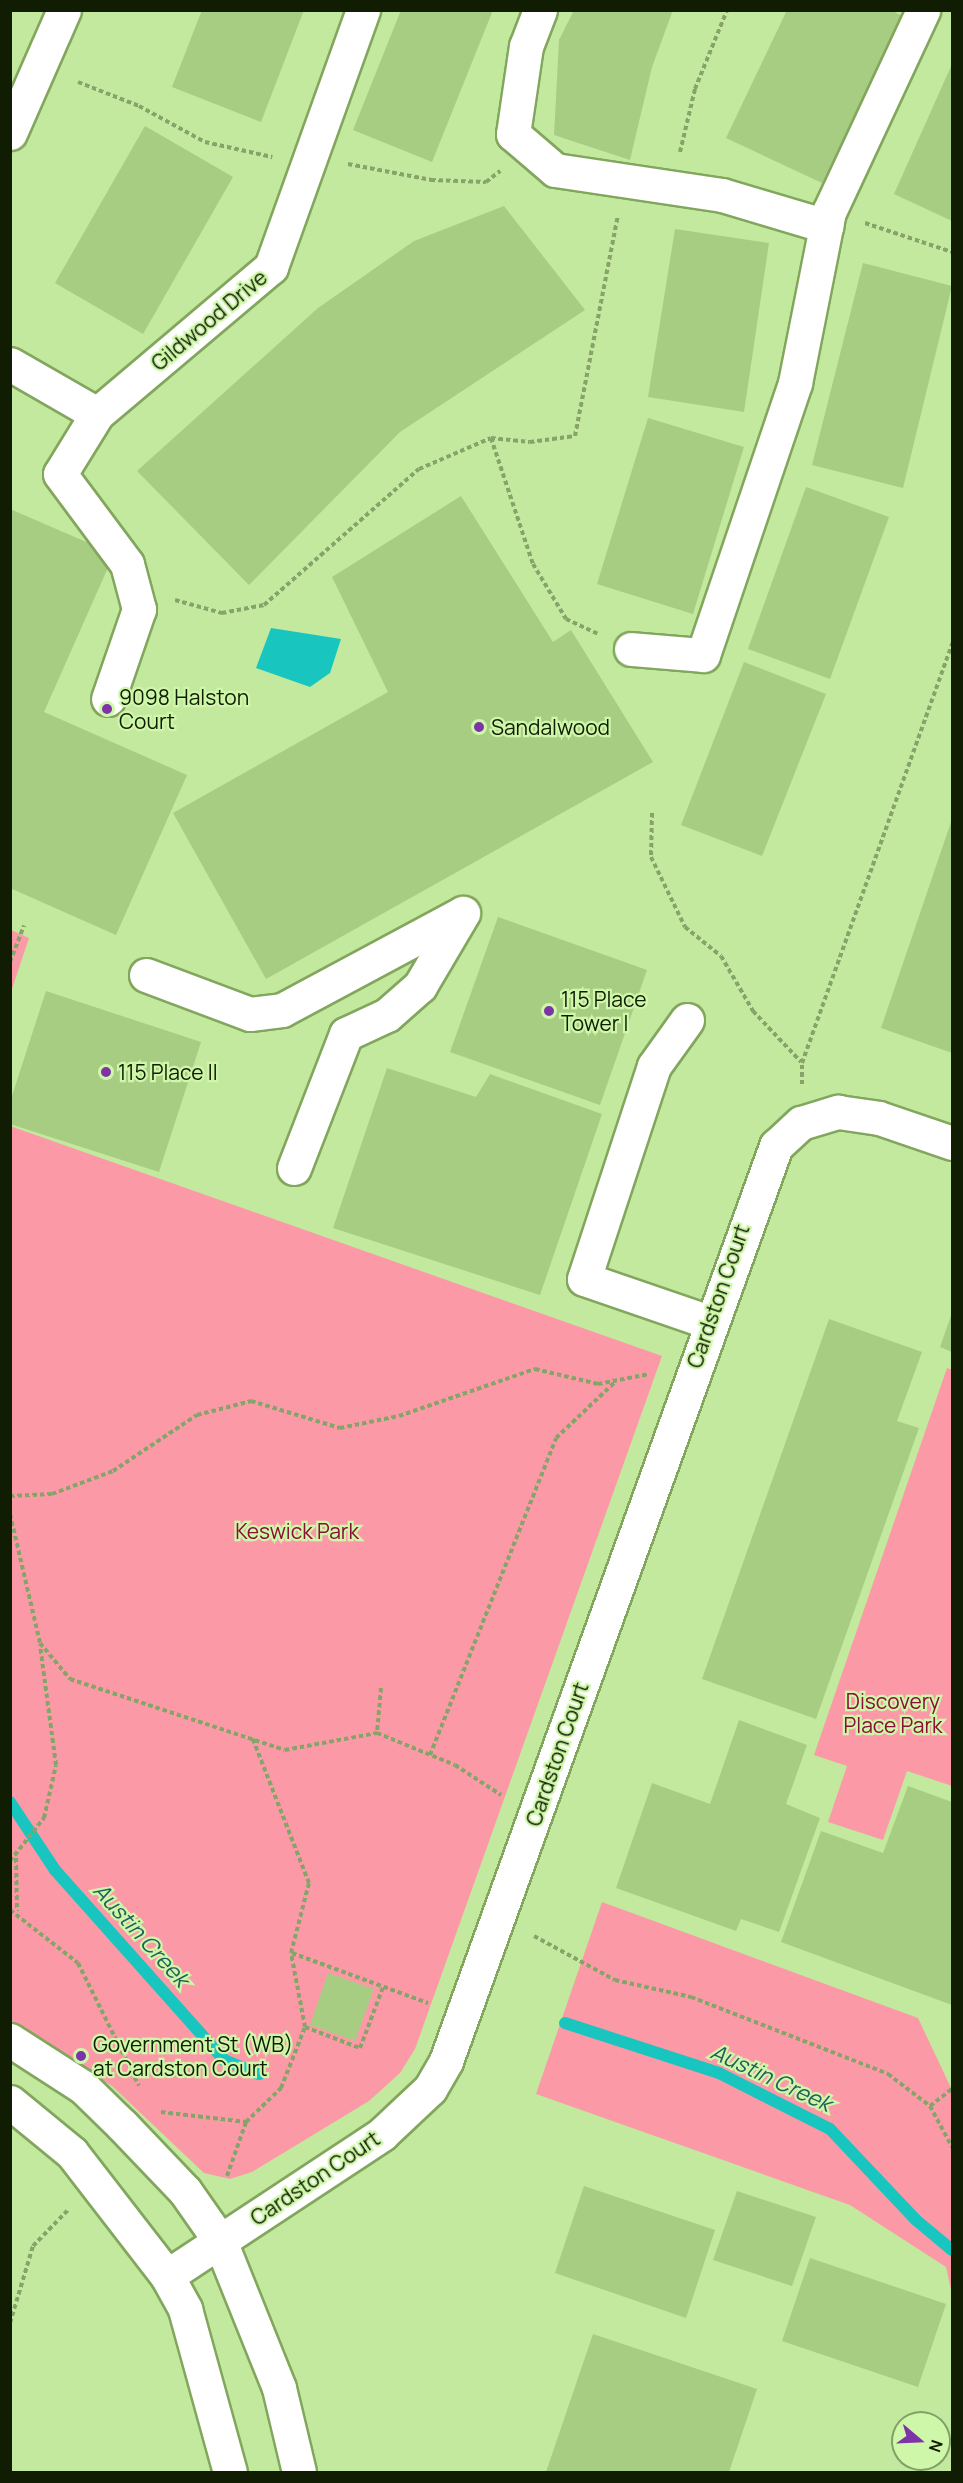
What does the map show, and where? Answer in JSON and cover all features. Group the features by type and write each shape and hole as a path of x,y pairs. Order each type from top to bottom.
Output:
{"street":[{"path":"10,132 64,10"},
{"name":"Gildwood Drive","path":"135,594 127,564 60,474 97,414 271,267 363,10"},
{"path":"540,10 526,46 513,134 555,170 722,195 826,226"},
{"path":"631,649 703,655 795,383 826,226 923,10"},
{"path":"10,364 97,414"},
{"path":"108,699 139,609 135,594"},
{"path":"146,975 250,1014 282,1010 463,913 420,986 387,1015 346,1034 294,1168"},
{"path":"687,1020 654,1066 584,1279 709,1322"},
{"path":"801,1122 857,1113 952,1143"},
{"name":"Cardston Court","path":"167,2276 382,2134 430,2089 446,2061 767,1160 801,1122"},
{"path":"10,2040 82,2088 114,2117 184,2191 220,2241 279,2388 298,2472"},
{"path":"10,2102 72,2153 167,2276 185,2309 230,2472"}],"path":[{"path":"674,188 695,89 727,10"},
{"path":"135,594 222,613 264,605 419,469 491,438 530,442 575,436 626,179"},
{"path":"879,228 952,252"},
{"path":"491,438 533,564 566,620 583,627"},
{"path":"801,1122 802,1063 952,643"},
{"path":"652,813 651,857 685,927 721,956 753,1011 802,1063"},
{"path":"10,962 24,926"},
{"path":"10,1496 52,1494 113,1471 197,1415 251,1401 340,1428 399,1416 535,1369 598,1384 649,1374"},
{"path":"430,1755 556,1438 615,1382"},
{"path":"10,1514 40,1643 56,1765 44,1818 16,1858 10,1861"},
{"path":"40,1643 70,1679 252,1737 285,1750 377,1733 430,1755 501,1796"},
{"path":"377,1733 381,1688"},
{"path":"227,2176 246,2122 280,2088 305,2027 291,1953 309,1883 252,1737"},
{"path":"16,1858 17,1911"},
{"path":"10,1910 17,1911 78,1963 141,2090"},
{"path":"534,1936 615,1980 691,1996 888,2074 930,2106 952,2147"},
{"path":"291,1953 428,2002"},
{"path":"305,2027 360,2048 383,1987"},
{"path":"930,2106 952,2089"},
{"path":"151,2111 246,2122"},
{"path":"10,2323 33,2246 69,2209"}],"green space":[{"path":"11,930 29,938 11,992"},
{"name":"Keswick Park","path":"10,1126 662,1356 415,2049 400,2073 369,2101 252,2172 230,2179 204,2173 112,2086 11,2022"},
{"name":"Discovery Place Park","path":"947,1368 952,1370 952,1786 907,1771 883,1840 828,1822 847,1766 814,1755"},
{"path":"602,1902 918,2018 952,2090 952,2294 946,2267 850,2205 536,2094"}],"water":[{"path":"271,628 341,639 330,673 310,687 256,668"}],"building":[{"path":"202,10 304,10 261,122 172,87"},
{"path":"401,10 493,10 432,162 353,130"},
{"path":"574,10 673,10 652,67 630,160 554,135 559,40"},
{"path":"787,10 891,10 902,16 822,183 726,138"},
{"path":"952,64 952,221 894,194"},
{"path":"145,126 233,177 143,334 55,283"},
{"path":"504,206 585,310 400,432 249,585 137,471 318,308 414,241"},
{"path":"675,229 769,243 744,412 648,397"},
{"path":"863,263 952,286 903,488 812,465"},
{"path":"648,418 744,447 693,614 597,584"},
{"path":"806,487 889,517 830,679 748,649"},
{"name":"Sandalwood","path":"461,496 553,642 571,630 653,762 266,979 173,813 388,692 332,577"},
{"path":"10,509 114,554 44,712 187,775 116,935 10,888"},
{"path":"744,662 826,694 762,856 681,825"},
{"path":"952,819 952,1053 881,1028"},
{"name":"115 Place Tower I","path":"498,917 647,970 600,1105 450,1052"},
{"name":"115 Place II","path":"46,991 201,1042 159,1172 10,1124 10,1102"},
{"path":"387,1068 476,1097 490,1074 602,1114 540,1295 333,1228"},
{"path":"952,1313 952,1352 940,1347"},
{"path":"829,1319 922,1352 897,1421 919,1428 816,1719 702,1679"},
{"path":"739,1720 807,1745 786,1804 820,1818 779,1932 741,1919 736,1931 616,1888 652,1783 710,1804"},
{"path":"908,1786 952,1802 952,2005 781,1942 821,1831 883,1853"},
{"path":"328,1973 374,1989 355,2041 310,2025"},
{"path":"584,2186 715,2230 686,2318 555,2273"},
{"path":"737,2191 816,2217 792,2286 713,2260"},
{"path":"810,2258 946,2304 918,2387 782,2341"},
{"path":"593,2334 757,2389 729,2472 546,2472"}],"waterway":[{"name":"Austin Creek","path":"10,1802 55,1870 224,2060 259,2074"},
{"name":"Austin Creek","path":"565,2023 719,2073 830,2129 916,2220 952,2250"}],"place":[{"name":"9098 Halston Court","path":"107,709"},
{"name":"Sandalwood","path":"479,727"},
{"name":"115 Place Tower I","path":"549,1011"},
{"name":"115 Place II","path":"106,1072"},
{"name":"Government St (WB) at Cardston Court","path":"81,2056"}]}
